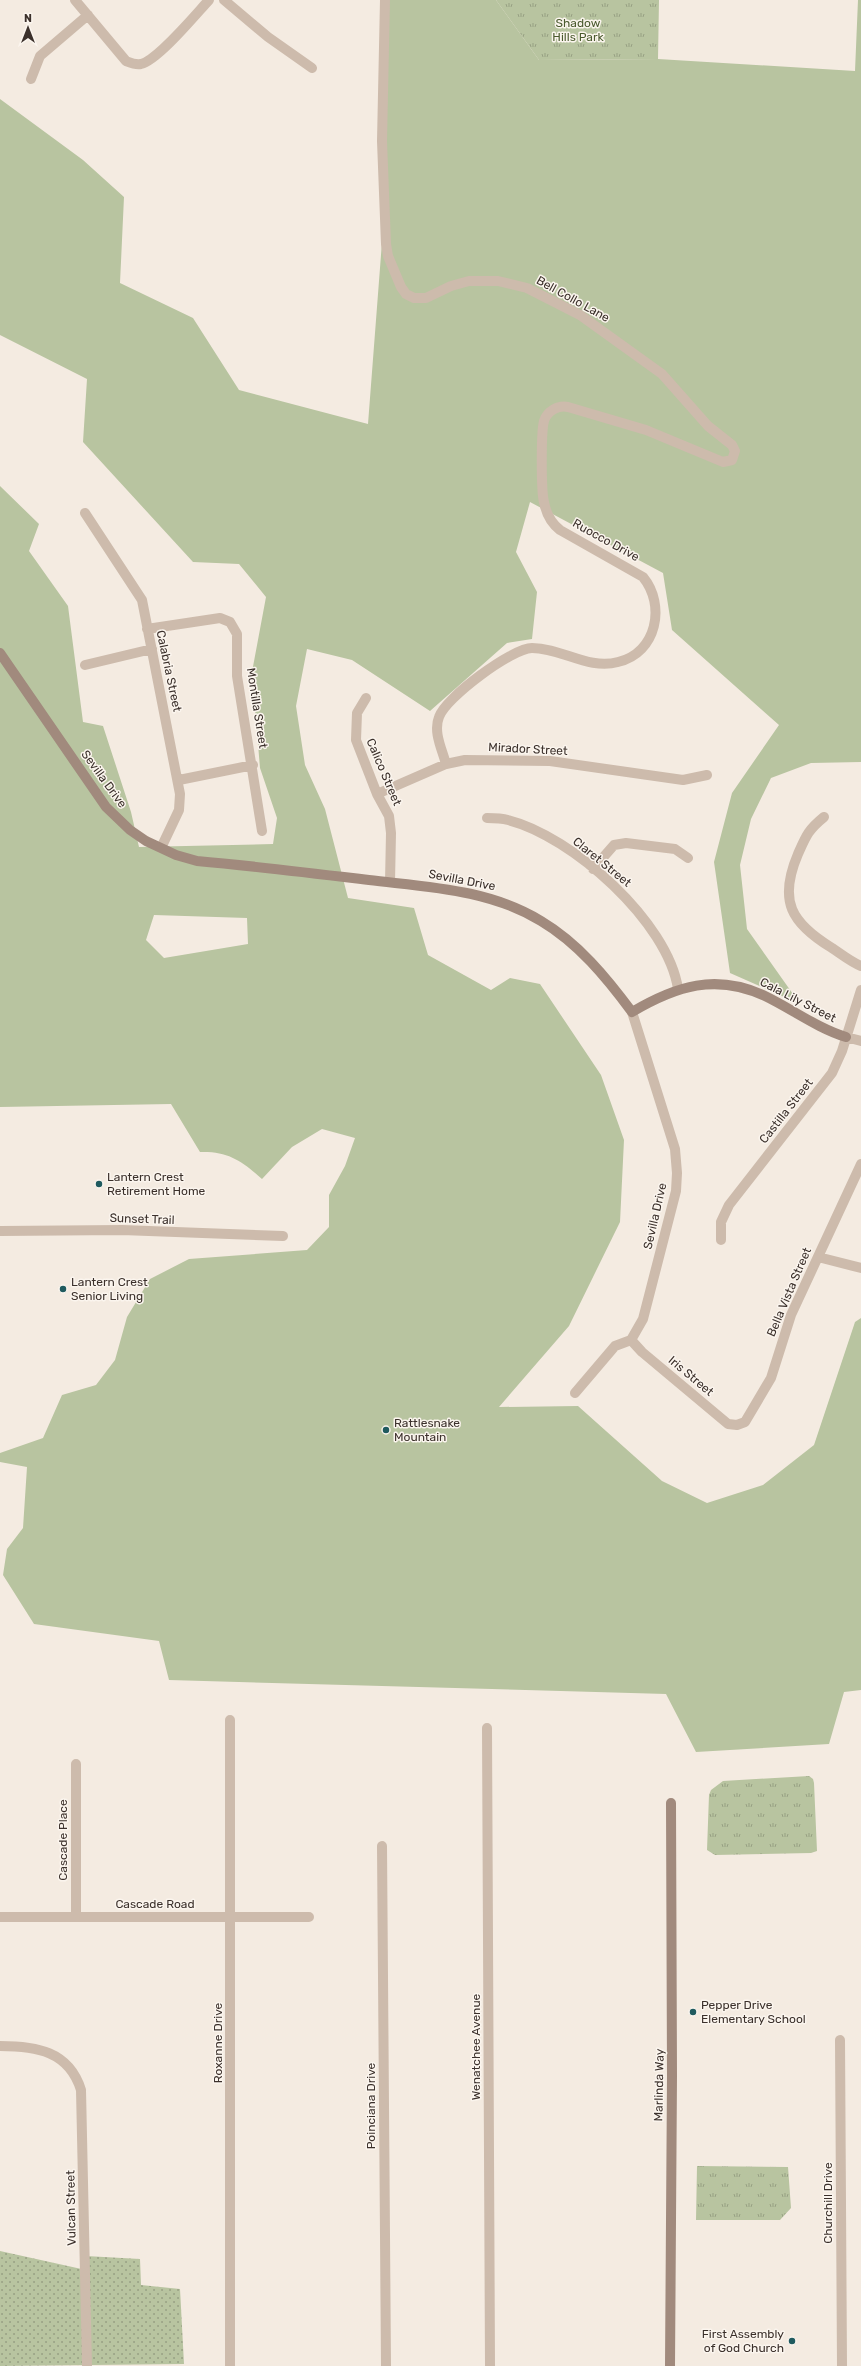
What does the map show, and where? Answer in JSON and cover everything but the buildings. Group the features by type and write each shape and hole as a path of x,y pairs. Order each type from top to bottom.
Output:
{"street":[{"path":"75,0 126,60 134,65 142,64 158,53 209,0"},
{"path":"224,0 268,38 312,68"},
{"name":"Bell Collo Lane","path":"385,0 382,142 386,244 388,256 403,291 410,296 422,299 460,283 489,280 508,282 536,292 580,315 662,374 708,426 732,445 735,454 732,460 723,462 646,430 568,407 561,406 553,410"},
{"path":"31,79 40,56 88,16"},
{"name":"Ruocco Drive","path":"446,764 437,729 442,710 500,661 516,652 530,648 557,652 585,662 619,662 633,655 646,645 653,632 657,614 656,599 651,586 643,577 560,530 548,515 543,500 543,426 546,416 553,410"},
{"name":"Calabria Street","path":"85,512 142,600 179,780 179,810 160,848"},
{"name":"Montilla Street","path":"147,629 220,618 227,620 233,625 237,634 237,676 253,765 262,831"},
{"path":"85,665 152,649"},
{"name":"Sevilla Drive","path":"0,653 106,807 130,830 160,848 197,861 390,882 465,892 501,901 541,920 572,944 605,974 632,1012 675,1150 677,1173 676,1191 643,1319 631,1340"},
{"name":"Calico Street","path":"366,698 357,713 356,740 377,794 389,816 391,834 390,882"},
{"name":"Mirador Street","path":"377,794 446,764 465,760 550,761 683,780 707,774"},
{"name":"Montilla Street","path":"179,780 253,765"},
{"path":"824,817 810,829 793,866 789,882 789,900 795,916 805,930 861,966"},
{"name":"Claret Street","path":"486,818 507,819 539,833 567,849 619,890 654,930 676,975 678,989"},
{"path":"593,869 614,845 626,843 675,849 688,858"},
{"name":"Cala Lily Street","path":"632,1012 678,989 710,984 744,989 765,996 831,1032 861,1041"},
{"name":"Castilla Street","path":"721,1240 721,1222 729,1205 832,1073 846,1037 861,990"},
{"name":"Bella Vista Street","path":"737,1425 745,1422 771,1378 791,1315 861,1164"},
{"name":"Sunset Trail","path":"0,1231 122,1230 282,1236"},
{"path":"818,1257 861,1268"},
{"path":"575,1394 615,1346 631,1340"},
{"name":"Iris Street","path":"631,1340 642,1352 728,1424 737,1425"},
{"name":"Roxanne Drive","path":"230,1720 230,2366"},
{"name":"Wenatchee Avenue","path":"487,1728 490,2366"},
{"name":"Cascade Place","path":"76,1764 76,1916"},
{"name":"Marlinda Way","path":"670,2366 672,2076 671,1803"},
{"name":"Poinciana Drive","path":"382,1846 386,2366"},
{"name":"Cascade Road","path":"0,1917 76,1916 309,1918"},
{"name":"Churchill Drive","path":"840,2040 842,2366"},
{"name":"Vulcan Street","path":"0,2046 27,2046 45,2051 59,2059 75,2075 82,2099 87,2366"}],"green space":[{"path":"389,0 496,0 539,60 658,59 855,71 858,0 861,0 861,762 811,763 771,778 751,819 740,865 747,929 800,1004 730,973 714,862 732,793 779,725 672,630 663,573 530,502 516,552 537,592 532,639 507,643 430,711 352,660 307,649 296,706 305,765 325,809 348,898 414,908 428,955 491,990 510,978 540,984 601,1075 624,1140 620,1222 569,1326 499,1407 578,1406 662,1481 707,1503 763,1485 814,1445 855,1322 861,1318 861,1690 844,1692 829,1744 696,1752 666,1694 169,1680 159,1641 34,1624 3,1575 7,1549 23,1528 27,1467 0,1462 0,1453 43,1438 62,1395 96,1385 115,1360 127,1317 150,1279 189,1259 307,1250 329,1227 329,1195 345,1166 355,1138 322,1129 292,1147 262,1179 234,1158 219,1153 200,1152 171,1104 0,1107 0,486 39,524 29,551 68,606 83,722 103,726 131,812 139,847 273,844 277,818 260,768 252,672 266,597 239,564 193,562 83,442 87,379 0,335 0,99 83,160 124,197 120,283 193,318 239,390 368,424 383,229","holes":["154,915 247,918 248,944 164,958 146,940"]},
{"name":"Shadow Hills Park","path":"496,0 659,0 658,59 539,60"},
{"path":"809,1776 813,1779 814,1783 817,1851 811,1853 715,1855 707,1850 709,1795 711,1790 723,1781"},
{"path":"697,2166 788,2167 791,2208 780,2220 696,2220"},
{"path":"0,2251 86,2270 86,2256 140,2259 141,2285 180,2289 184,2364 0,2366"}],"place":[{"name":"Lantern Crest Retirement Home","path":"99,1184"},
{"name":"Lantern Crest Senior Living","path":"63,1289"},
{"name":"Rattlesnake Mountain","path":"386,1430"},
{"name":"Pepper Drive Elementary School","path":"693,2012"},
{"name":"First Assembly of God Church","path":"792,2341"}]}
